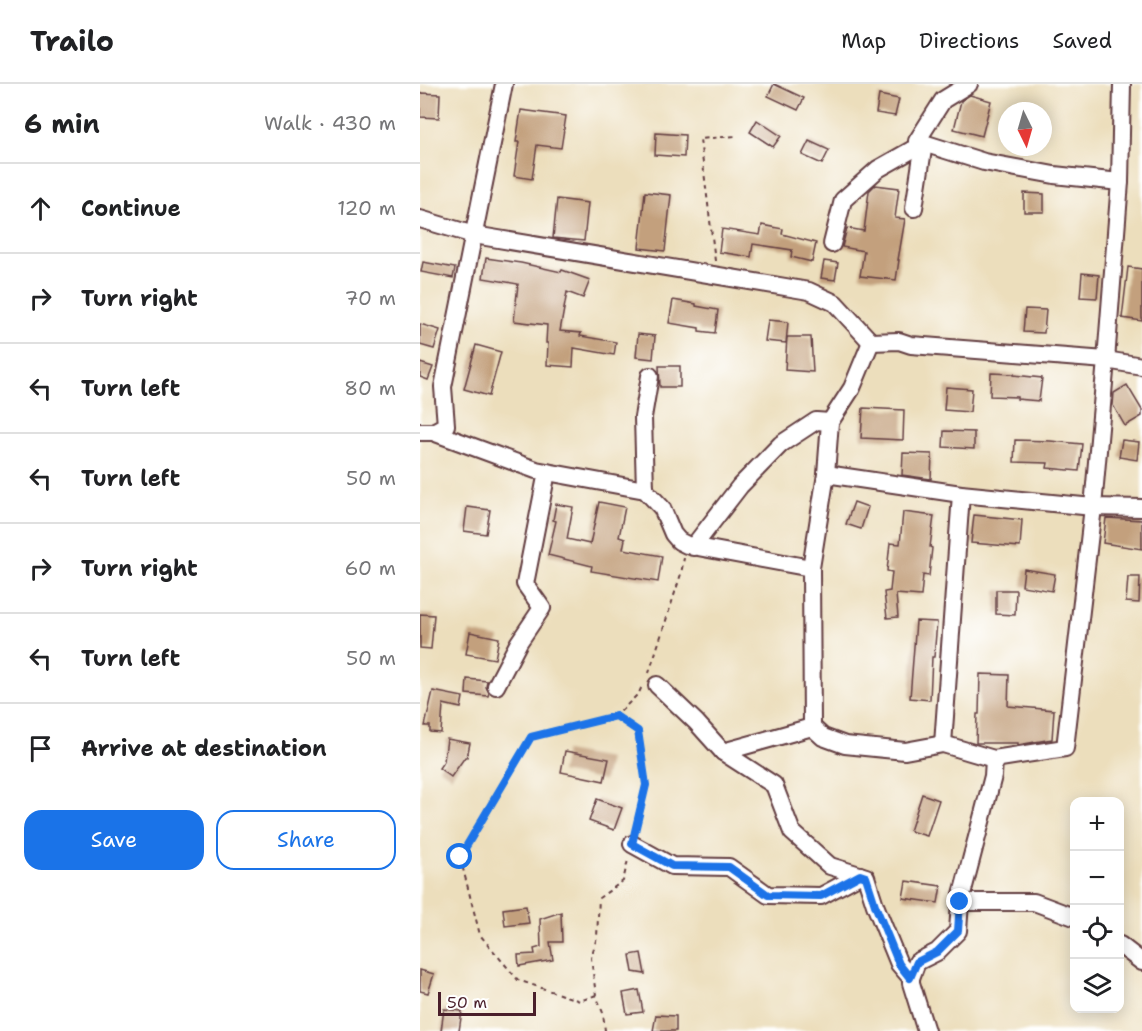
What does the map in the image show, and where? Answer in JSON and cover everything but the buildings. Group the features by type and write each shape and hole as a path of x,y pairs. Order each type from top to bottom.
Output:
{"street":[{"path":"426,432 446,425 443,387 504,84"},
{"path":"969,84 943,100 917,141 984,162 1054,175 1120,182"},
{"path":"871,342 852,388 830,422 826,474 811,568 812,727 823,737 845,745 905,751 943,744 994,759 1065,748 1093,507 1106,360 1120,182 1122,84"},
{"path":"914,208 924,144"},
{"path":"832,244 843,200 878,169 924,144"},
{"path":"420,219 474,235 809,291 835,303 871,342 899,341 911,345 1106,360 1142,366"},
{"path":"645,490 643,417 650,376"},
{"path":"690,546 740,486 781,444 816,421 830,422"},
{"path":"426,432 536,470 645,490 662,508 679,542 690,546 811,568"},
{"path":"496,686 519,642 542,608 525,584 547,472"},
{"path":"826,474 962,494 1093,507 1142,508"},
{"path":"943,744 962,494"},
{"path":"649,683 696,722 723,752 774,784 792,832 830,866 866,877 899,964 910,978 926,1031"},
{"path":"723,752 812,727"},
{"path":"910,978 917,962 937,952 958,931 960,902 993,776 994,759"},
{"path":"632,844 672,866 729,867 768,895 821,896 860,875"},
{"path":"960,902 1034,902 1070,916"},
{"path":"1124,949 1142,962"}],"path":[{"path":"717,276 700,139 736,136"},
{"path":"596,995 580,1001 518,980 480,935 460,857 531,737 616,716 649,683 690,546"},
{"path":"605,1031 603,1013 596,995 591,958 597,937 599,898 623,880 646,785 638,731 616,716"}],"route":[{"path":"460,857 531,737 616,716 638,731 646,785 632,844 672,866 729,867 768,895 821,896 860,875 866,877 899,964 910,978 917,962 937,952 958,931 960,902"}]}
